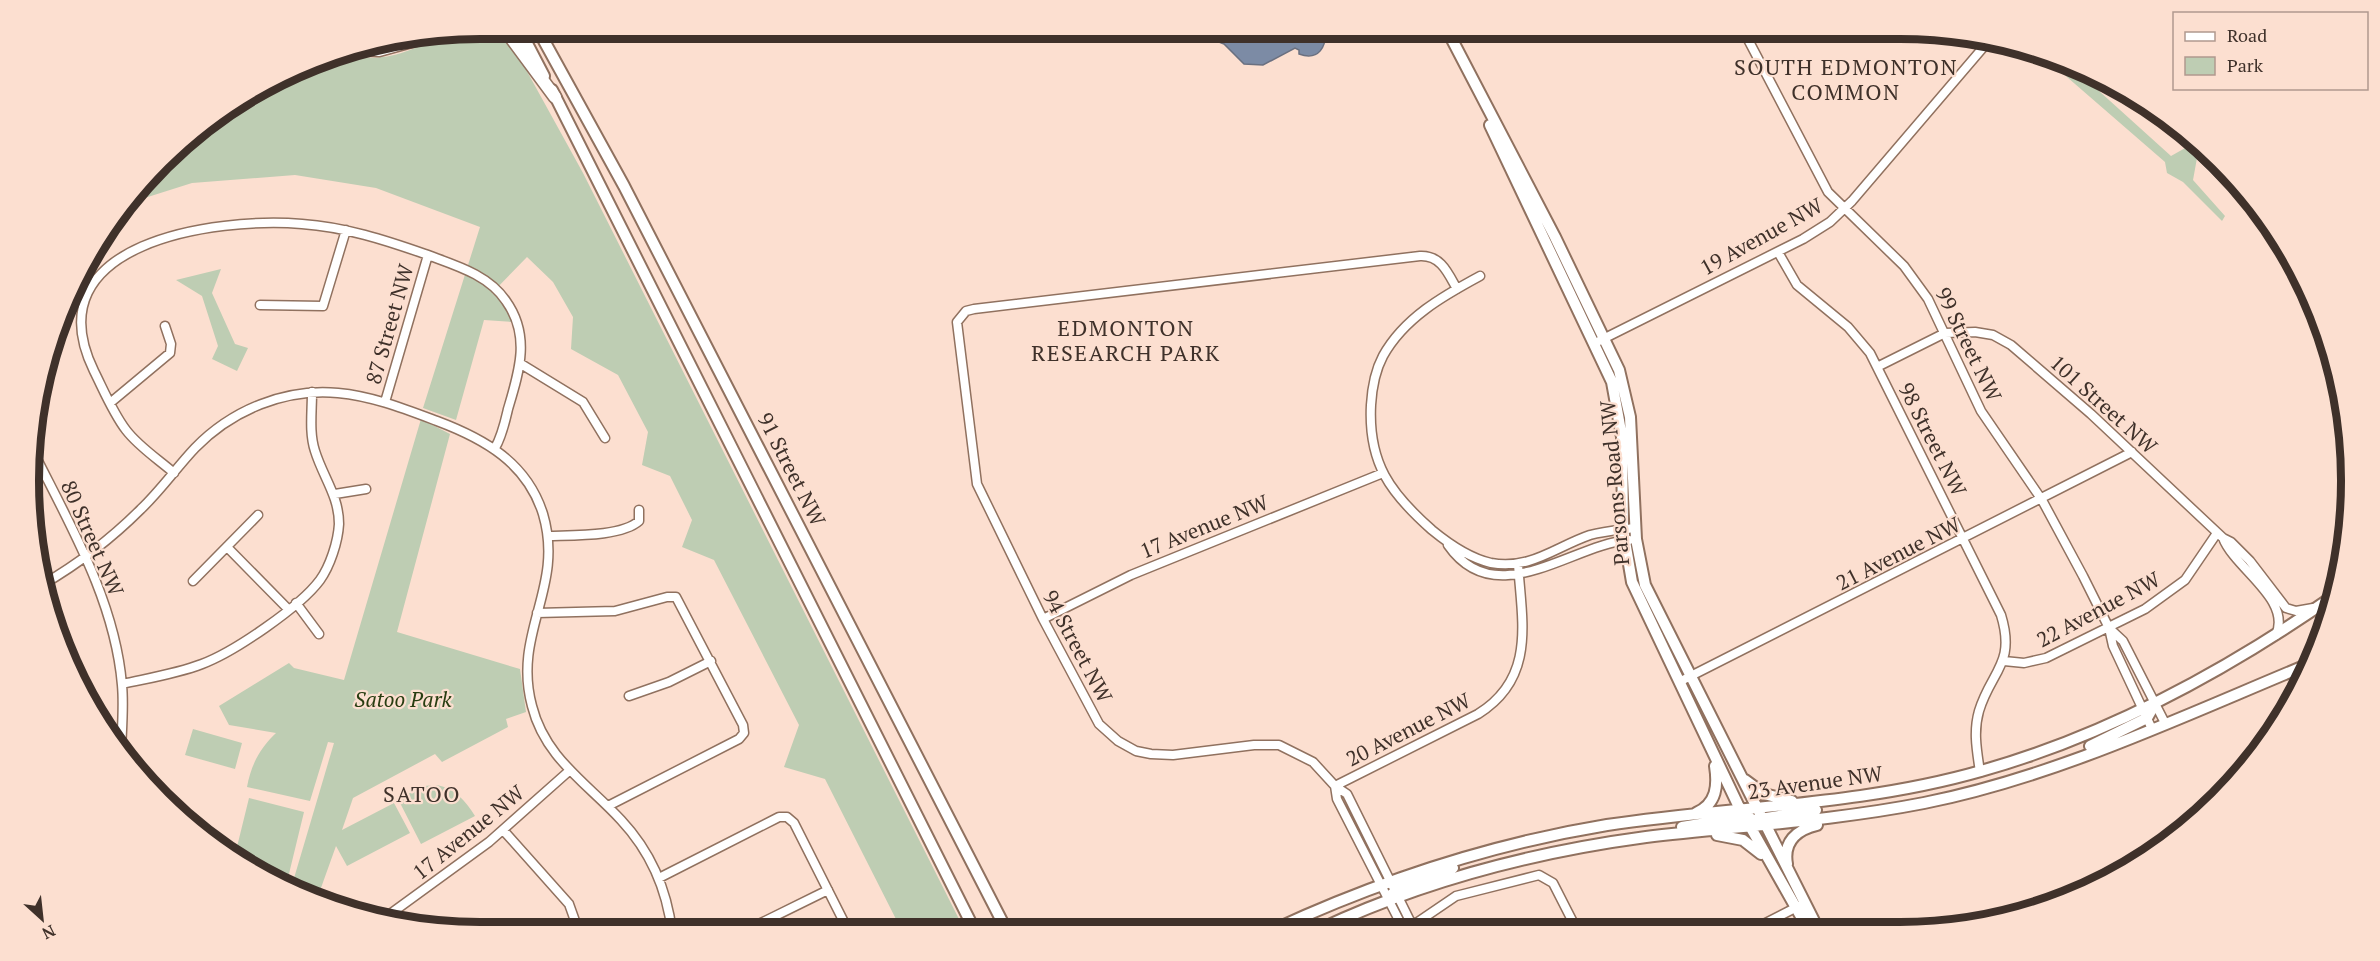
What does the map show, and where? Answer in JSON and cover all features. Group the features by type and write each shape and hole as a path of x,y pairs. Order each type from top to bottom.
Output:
{"highway":[{"path":"512,39 555,97"}],"main road":[{"path":"525,39 970,922"},
{"name":"91 Street NW","path":"543,39 634,207 1002,922"},
{"name":"Parsons Road NW","path":"1452,39 1533,193 1600,340 1619,414 1630,534 1645,585 1684,679 1695,714 1713,752 1795,884 1806,922"},
{"path":"2037,772 2145,714 2155,704 2276,635 2324,603"},
{"name":"23 Avenue NW","path":"1296,922 1501,848 1606,825 1690,815 1752,818 1870,813 1948,797 2037,772 2152,729 2298,668"},
{"name":"Parsons Road NW","path":"1684,679 1728,751 1752,818 1780,882 1801,904 1813,922"},
{"path":"1695,714 1708,730 1752,818 1801,904"},
{"name":"23 Avenue NW","path":"1752,818 1980,772 2145,714"},
{"path":"1728,751 1745,780 1764,794 1780,800 1825,803"},
{"path":"1690,815 1707,808 1714,796 1718,780 1713,752"},
{"path":"1795,884 1786,856 1788,844 1794,835 1812,826 1870,813 1906,799 1973,784 1979,779 1980,772"},
{"path":"1617,842 1654,831 1818,810 1845,800"},
{"path":"1617,842 1705,835 1735,837 1760,852 1780,882"},
{"name":"23 Avenue NW","path":"1332,922 1390,890 1617,842"}],"street":[{"name":"99 Street NW","path":"1748,39 1820,181 1844,209 1904,266 1929,299 1966,385 1981,411 2042,500 2109,628 2112,646 2152,729"},
{"name":"19 Avenue NW","path":"1600,340 1816,232 1844,209 1984,47"},
{"path":"174,473 130,435 110,403 84,345 81,315 88,290 112,262 130,252 164,240 227,226 282,223 346,230 428,255 478,275 502,295 518,325 522,344 521,364 495,448"},
{"path":"260,305 323,306 346,230"},
{"name":"98 Street NW","path":"1778,252 1795,282 1855,333 1877,367 2001,615 2006,640 2004,661 1978,716 1976,743 1980,772"},
{"name":"87 Street NW","path":"385,402 428,255"},
{"name":"94 Street NW","path":"1405,922 1347,794 1335,786 1313,762 1279,745 1254,745 1173,755 1136,751 1118,741 1099,724 1087,705 989,512 976,477 957,322 966,311 1420,256 1431,256 1440,263 1456,289"},
{"path":"1480,276 1456,289 1411,320 1382,357 1375,376 1371,415 1374,447 1383,473 1403,504 1445,541 1458,556 1482,571 1519,574 1540,570 1630,534"},
{"path":"84,288 88,290"},
{"path":"110,403 170,353 171,344 165,326"},
{"name":"101 Street NW","path":"1945,333 1975,332 1993,335 2011,345 2132,452 2220,536 2231,542 2250,561 2288,609 2296,611 2318,607"},
{"path":"1877,367 1945,333"},
{"path":"521,364 583,402 605,438"},
{"path":"122,684 186,670 211,661 241,644 292,606 322,578 332,555 339,525 335,494 312,440 312,392"},
{"path":"50,580 120,529 207,436 231,418 270,401 312,392 340,393 385,402 470,433 495,448 528,484 540,507 548,536 548,576 528,646 528,691 537,722 546,741 569,771 608,806 633,834 659,878 670,922"},
{"name":"21 Avenue NW","path":"1684,679 1964,540 2132,452"},
{"name":"80 Street NW","path":"40,464 85,556 108,614 122,684 121,737"},
{"name":"17 Avenue NW","path":"1043,619 1131,575 1383,473"},
{"path":"335,494 366,489"},
{"path":"1929,557 1953,540 1954,529 1947,507"},
{"path":"548,536 596,534 629,527 639,521 639,510"},
{"path":"193,581 258,515"},
{"path":"1445,541 1482,560 1518,564 1540,559 1591,535 1630,534"},
{"name":"101 Street NW","path":"2220,536 2226,547 2260,586 2278,612 2281,622 2276,635"},
{"name":"22 Avenue NW","path":"2004,661 2024,663 2046,658 2145,609 2180,585 2220,536"},
{"path":"227,547 319,634"},
{"name":"20 Avenue NW","path":"1335,786 1478,714 1500,694 1512,677 1522,655 1518,564"},
{"path":"537,613 615,611 667,597 676,597 742,721 744,733 739,740 608,806"},
{"name":"99 Street NW","path":"2109,628 2123,641 2165,723"},
{"path":"629,696 669,682 711,661"},
{"name":"17 Avenue NW","path":"391,913 503,830 569,771"},
{"path":"659,878 779,817 787,817 794,823 844,922"},
{"path":"503,830 569,904 575,922"},
{"path":"1419,922 1464,892 1533,876 1546,877 1553,883 1573,922"},
{"path":"763,922 828,890"},
{"path":"1767,922 1801,904"}],"green space":[{"path":"506,39 513,46 583,173 960,922 897,922 825,779 784,767 799,725 714,560 682,547 692,520 670,476 642,465 648,432 618,375 571,349 573,317 553,282 527,257 492,293 500,299 513,322 484,320 456,420 423,408 480,227 376,188 295,175 192,183 140,199 168,168 231,116 301,78 339,62 358,56 375,58 410,50 428,43 452,40"},
{"path":"2057,69 2090,83 2171,156 2187,147 2197,158 2193,180 2225,216 2222,221 2183,182 2167,173 2165,162"},
{"path":"221,269 212,293 235,344 248,348 237,371 212,359 218,346 202,296 176,280"},
{"name":"Satoo Park","path":"421,419 450,434 397,632 520,669 526,712 506,719 508,727 442,762 435,754 353,798 342,830 394,803 410,833 347,866 336,846 320,891 294,880 334,743 328,742 310,801 247,787 257,757 276,733 229,725 219,706 289,663 294,668 344,680"},
{"path":"193,729 242,743 235,769 185,755"},
{"path":"437,785 459,796 475,816 421,844 398,799 424,786"},
{"path":"249,798 304,812 288,877 236,849"}],"water":[{"path":"1212,39 1325,39 1323,47 1317,54 1306,56 1299,54 1299,50 1295,48 1263,65 1244,64 1224,44"}],"waterway":[{"path":"2158,123 2213,174 2268,236"}],"district":[{"name":"SOUTH EDMONTON COMMON","path":"1846,78"},
{"name":"EDMONTON RESEARCH PARK","path":"1126,340"},
{"name":"SATOO","path":"422,793"}]}
